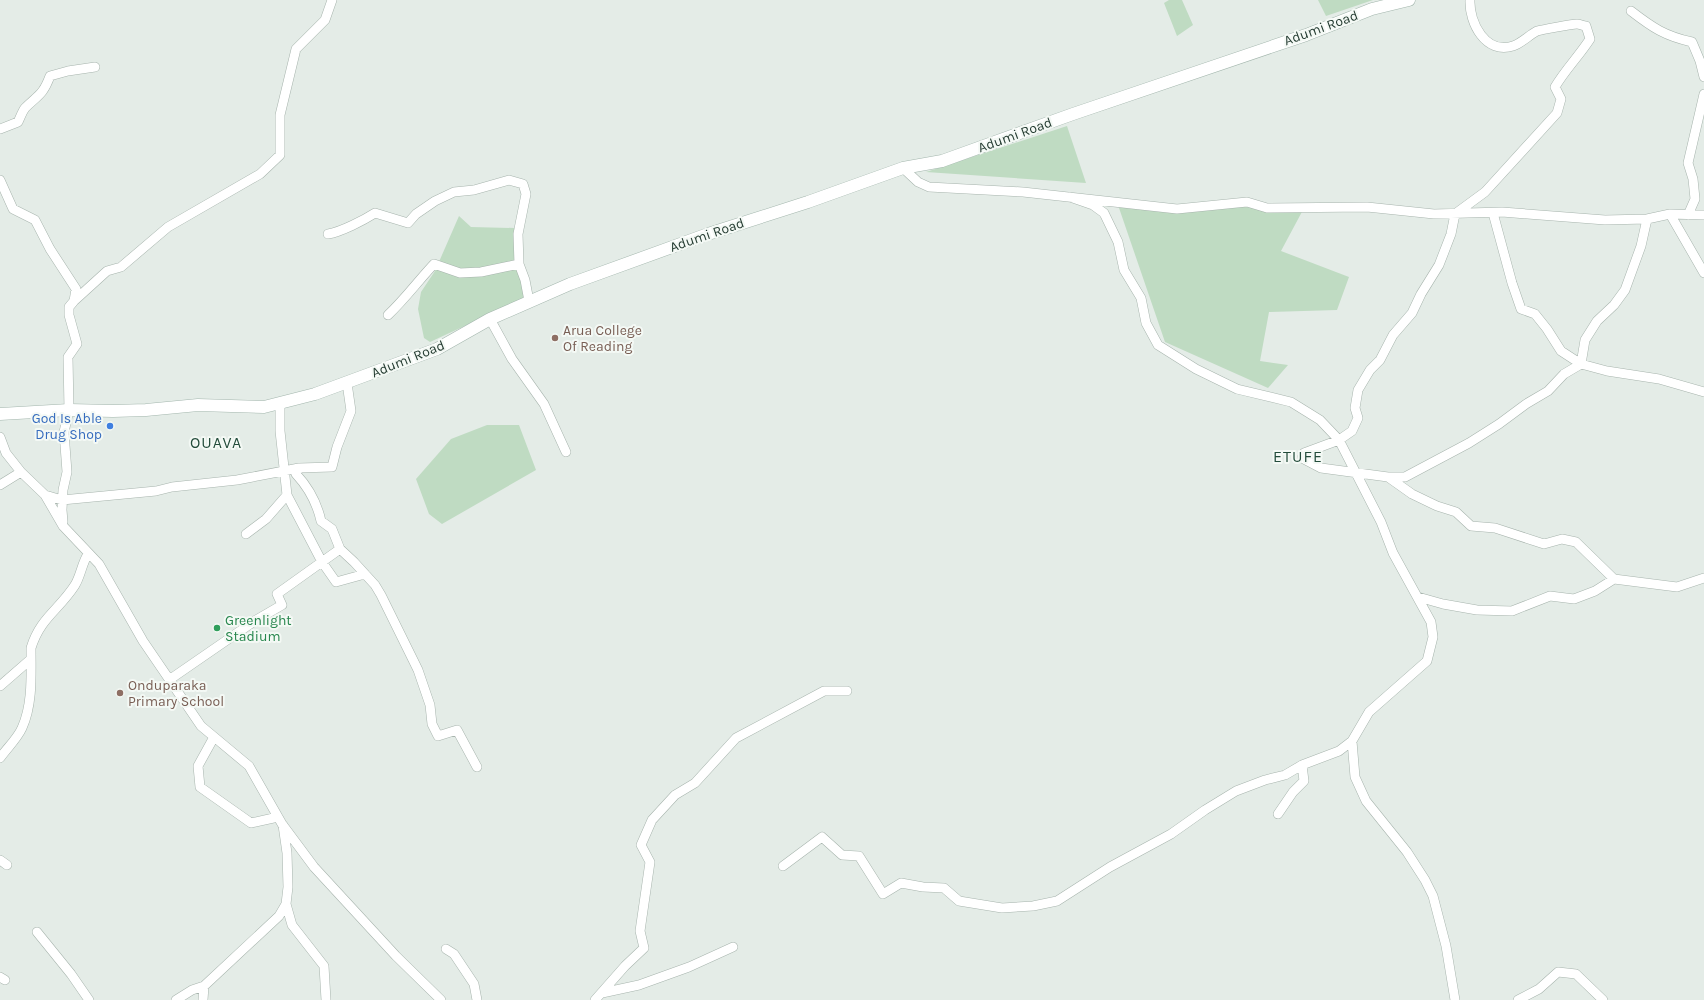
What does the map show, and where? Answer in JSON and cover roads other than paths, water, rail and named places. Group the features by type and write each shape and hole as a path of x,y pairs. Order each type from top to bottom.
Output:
{"main road":[{"name":"Adumi Road","path":"0,414 69,410 113,411 198,405 264,407 315,394 437,349 490,319 570,284 714,232 808,202 903,168 942,161 1073,114 1306,34 1372,9 1409,0"}],"street":[{"path":"63,526 62,500 67,472 64,432 69,410 68,357 77,344 69,315 69,307 107,271 121,267 168,227 260,174 280,155 280,115 296,49 325,20 332,0"},
{"path":"1470,0 1472,20 1477,30 1484,39 1499,48 1514,46 1539,30 1577,24 1586,26 1590,39 1580,54 1565,70 1554,87 1561,99 1557,113 1485,192 1455,214 1451,234 1439,265 1421,294 1412,313 1393,335 1380,360 1370,370 1358,390 1355,408 1358,418 1352,431 1339,440 1304,453 1302,458 1321,468 1388,477 1404,477 1469,443 1499,424 1526,404 1548,391 1564,374 1581,364"},
{"path":"1631,11 1652,28 1672,38 1692,42 1700,61 1704,77"},
{"path":"0,129 18,122 25,109 39,97 50,76 68,71 95,67"},
{"path":"1688,215 1695,200 1693,179 1688,163 1704,94"},
{"path":"903,168 918,182 929,187 1023,192 1108,200 1178,209 1247,202 1267,208 1367,207 1434,214 1493,212 1605,220 1647,219 1670,214 1704,215"},
{"path":"0,180 13,209 35,220 50,249 76,289 74,301"},
{"path":"328,234 335,233 375,213 408,223 416,214 435,201 454,192 474,190 509,180 523,184 526,194 518,234 518,264 524,280 529,302"},
{"path":"783,866 822,837 842,855 859,856 883,894 901,883 923,887 944,888 959,901 1002,908 1033,906 1057,901 1110,867 1171,834 1205,810 1236,791 1265,780 1286,775 1302,765 1339,751 1352,741 1369,712 1427,661 1433,637 1431,622 1393,553 1381,522 1339,440 1320,420 1291,402 1236,389 1196,369 1158,346 1146,323 1141,298 1124,270 1118,242 1104,213 1093,205 1070,197"},
{"path":"1493,212 1512,283 1521,308 1535,314 1561,351 1581,364 1607,371 1660,379 1704,392"},
{"path":"1670,214 1704,273"},
{"path":"1581,364 1585,340 1596,321 1614,305 1625,290 1641,246 1647,219"},
{"path":"388,315 410,293 420,279 434,264 460,273 481,272 518,264"},
{"path":"490,319 512,359 544,404 566,452"},
{"path":"45,495 62,500 156,491 172,487 237,480 283,470 332,467 337,446 351,412 347,383"},
{"path":"280,402 280,431 283,470 287,495 322,562 336,582 365,574"},
{"path":"0,437 6,453 21,472 45,495 63,526 99,564 143,641 201,726 248,766 280,820 314,867 396,956 441,1000"},
{"path":"299,468 296,474 307,486 318,507 320,521 332,528 340,550 365,574 375,585 381,595 418,670 430,705 432,724 438,736 457,730 477,767"},
{"path":"0,485 21,472"},
{"path":"1388,477 1412,494 1437,506 1456,512 1471,526 1495,528 1544,544 1562,539 1576,542 1614,579 1677,587 1704,578"},
{"path":"246,534 266,520 287,495"},
{"path":"169,680 256,620 282,605 277,594 340,550"},
{"path":"0,758 16,739 25,719 29,705 31,648 37,631 46,618 64,600 75,585 81,573 84,560 88,554"},
{"path":"1418,598 1477,610 1512,611 1550,596 1574,599 1595,591 1614,579"},
{"path":"0,686 31,659"},
{"path":"595,1000 625,966 644,948 640,931 650,862 641,845 652,820 675,795 695,783 736,738 824,691 847,691"},
{"path":"214,737 198,766 200,788 251,823 280,820"},
{"path":"1352,741 1356,777 1366,801 1407,852 1425,880 1433,896 1446,946 1455,1000"},
{"path":"1278,814 1293,792 1304,781 1302,765"},
{"path":"280,820 287,853 288,887 286,904 292,925 324,966 326,1000"},
{"path":"176,1000 192,990 204,986 279,916 286,904"},
{"path":"36,932 71,974 89,1000"},
{"path":"602,993 639,985 689,967 733,947"},
{"path":"446,949 454,954 474,984 476,1000"},
{"path":"1518,1000 1539,989 1558,972 1576,974 1603,1000"},
{"path":"204,986 204,1000"}],"place":[{"name":"Arua College Of Reading","path":"555,338"},
{"name":"God Is Able Drug Shop","path":"110,426"},
{"name":"Greenlight Stadium","path":"217,628"},
{"name":"Onduparaka Primary School","path":"120,693"}],"district":[{"name":"OUAVA","path":"216,442"},
{"name":"ETUFE","path":"1298,456"}]}
